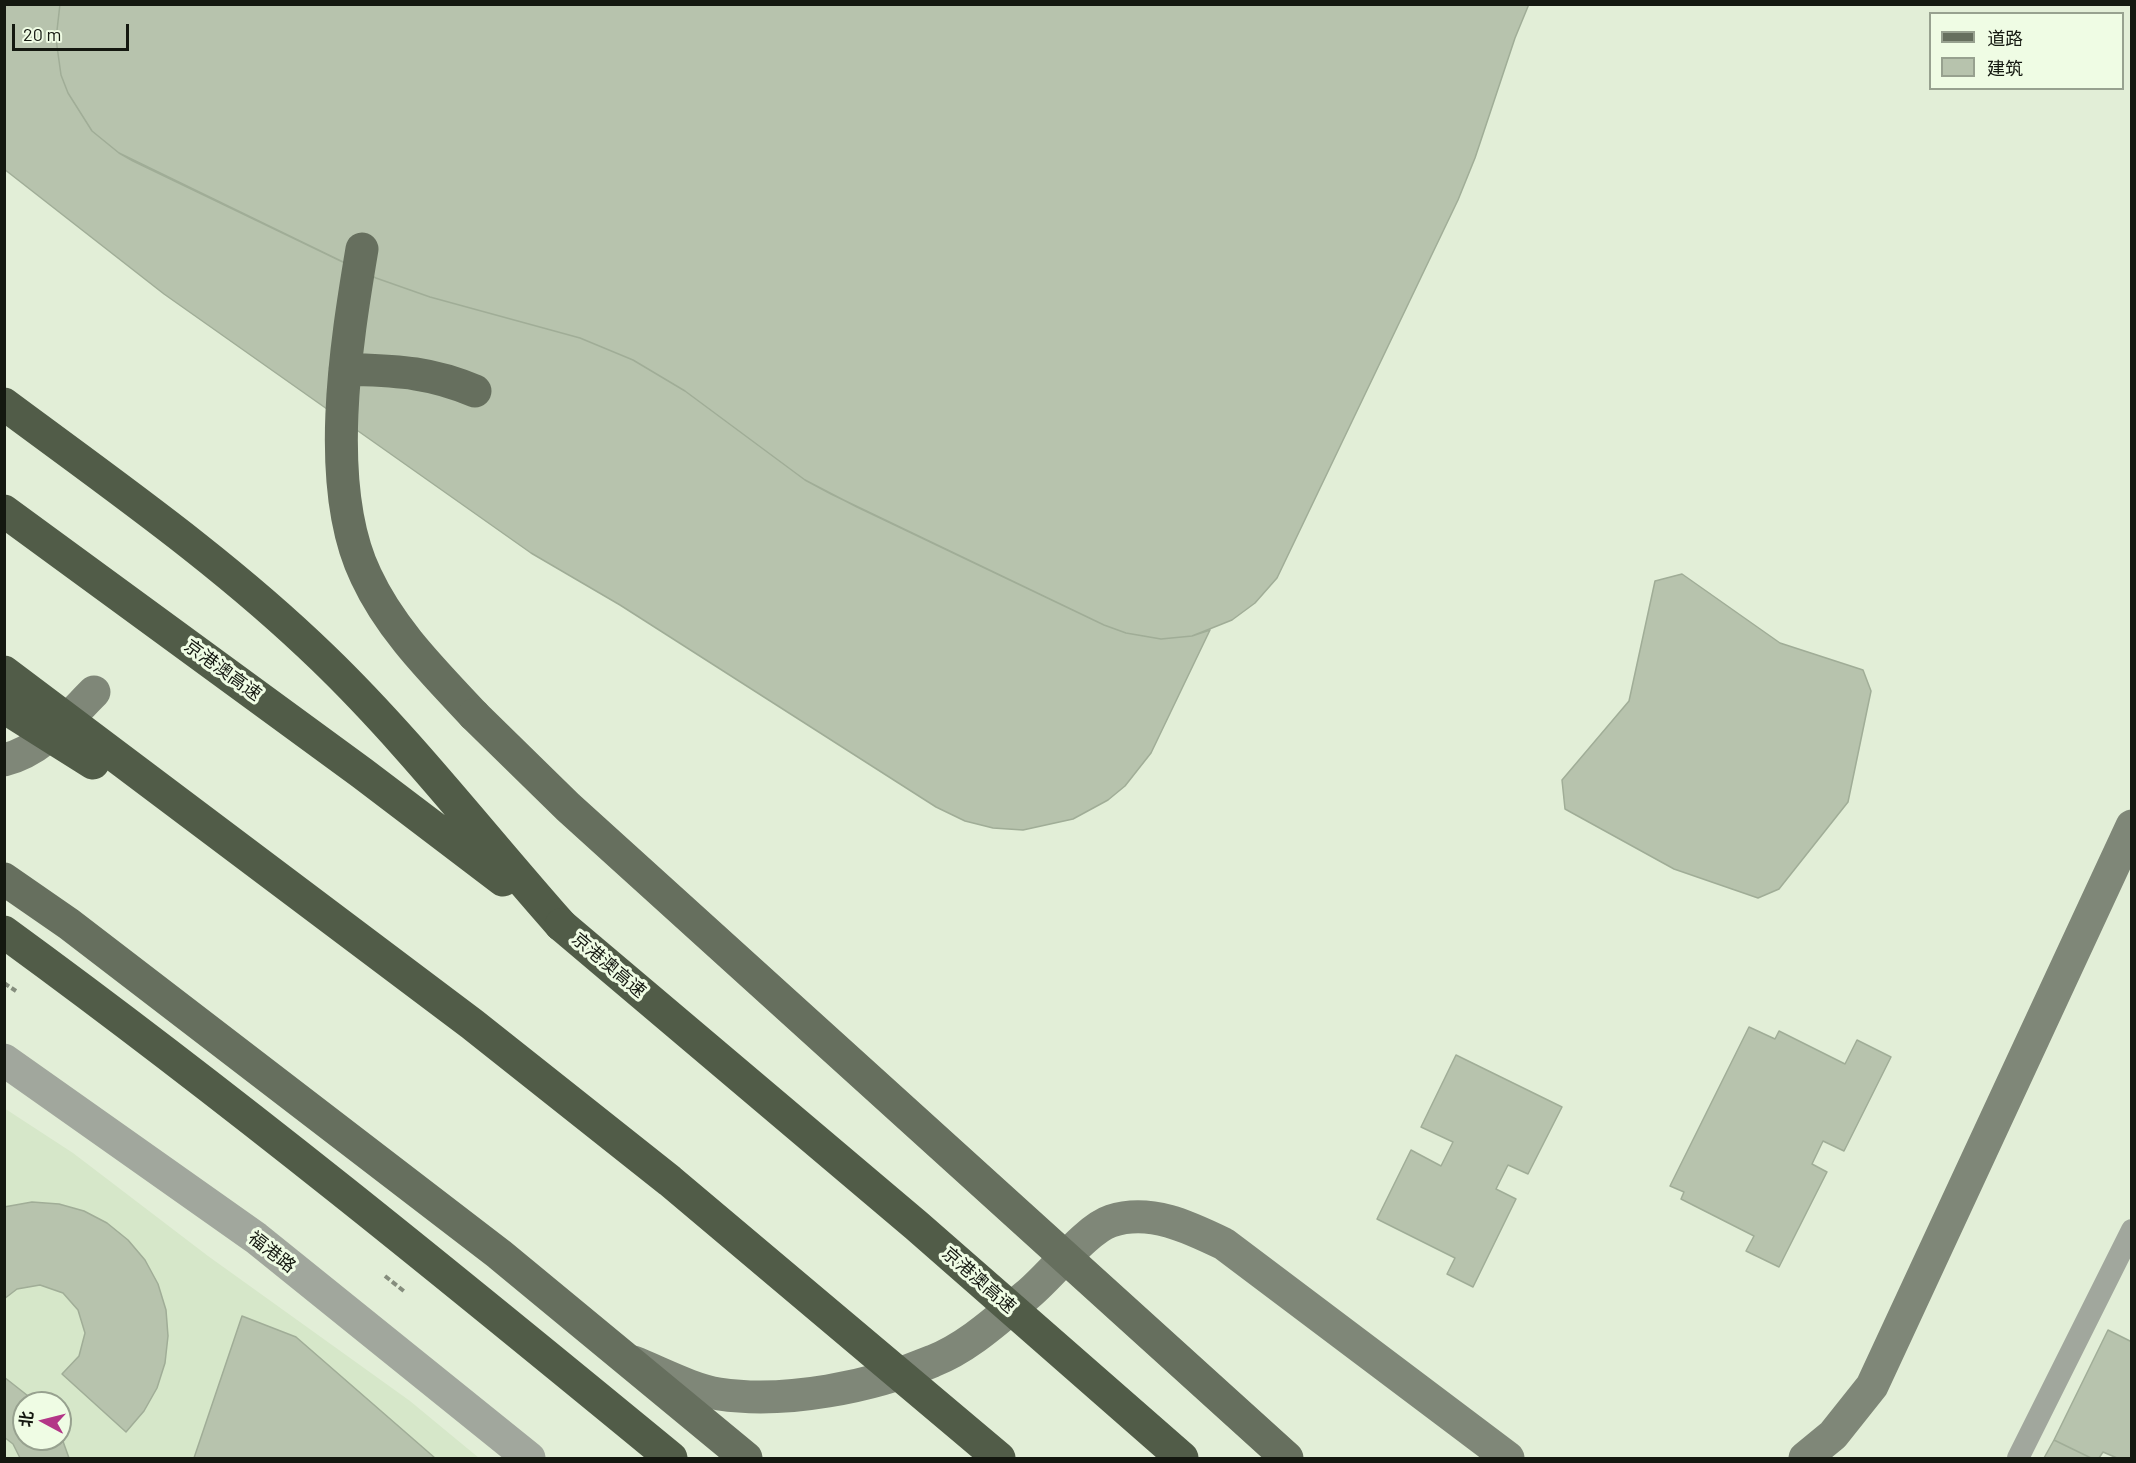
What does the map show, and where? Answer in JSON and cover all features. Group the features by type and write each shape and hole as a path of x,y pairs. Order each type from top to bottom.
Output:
{"highway":[{"path":"4,404 217,563 316,651 375,712 561,925"},
{"name":"京港澳高速","path":"4,511 352,766 561,925 899,1211 1182,1458"},
{"path":"4,672 472,1024 670,1181 999,1458"},
{"path":"4,707 99,767 218,831"},
{"path":"4,932 120,1016 442,1270 670,1458"}],"main road":[{"path":"362,249 345,369 344,486 352,535 365,575 388,616 408,642 474,715 568,807 1287,1458"},
{"path":"345,369 418,372 446,378 475,391"},
{"path":"4,879 69,924 499,1254 746,1458"}],"street":[{"path":"4,760 18,757 39,744 94,692"},
{"path":"1805,1458 1833,1435 1872,1386 2132,826"},
{"name":"福港路","path":"4,1060 256,1238 529,1458"},
{"path":"631,1361 717,1394 769,1397 863,1384 934,1361 981,1333 1042,1283 1074,1248 1110,1221 1146,1217 1184,1224 1224,1244 1508,1458"}],"lane":[{"path":"2018,1458 2132,1230"}],"shaded area":[{"path":"4,1108 73,1153 208,1256 410,1401 479,1458 5,1458"}],"building":[{"path":"4,4 60,4 56,39 61,75 68,93 92,131 119,153 133,161 376,278 430,297 580,338 633,360 685,391 805,480 1104,625 1126,633 1161,639 1192,636 1210,630 1151,753 1125,786 1108,800 1073,819 1023,830 993,828 965,821 936,807 620,605 531,553 164,294 4,169"},
{"path":"60,4 1529,4 1458,200 1277,578 1255,603 1232,620 1192,636 1161,639 1126,633 1104,625 831,494 805,480 685,391 633,360 580,338 430,297 376,278 119,153 92,131 68,93 61,75 56,39"},
{"path":"1682,574 1780,643 1863,670 1871,691 1848,802 1779,889 1758,898 1674,869 1565,809 1562,780 1629,701 1655,581"},
{"path":"1749,1027 1775,1039 1779,1031 1845,1064 1857,1040 1891,1057 1844,1151 1823,1141 1812,1164 1827,1172 1779,1267 1746,1251 1754,1236 1681,1199 1684,1192 1670,1186"},
{"path":"1456,1055 1562,1107 1528,1174 1508,1165 1496,1189 1516,1199 1473,1287 1447,1274 1455,1258 1377,1219 1411,1150 1441,1166 1453,1142 1421,1127"},
{"path":"32,1202 59,1204 84,1211 107,1223 128,1240 145,1260 158,1284 166,1310 168,1336 165,1363 157,1388 144,1411 126,1432 62,1374 79,1356 85,1333 78,1310 63,1293 40,1285 17,1289 4,1299 4,1207"},
{"path":"242,1316 296,1337 435,1458 194,1458"},
{"path":"2108,1330 2132,1342 2132,1458 2117,1458 2103,1452 2099,1458 2091,1458 2054,1440"},
{"path":"4,1377 22,1391 12,1391 12,1443 4,1437"},
{"path":"2054,1440 2091,1458 2044,1458"},
{"path":"16,1451 66,1451 69,1458 20,1458"}]}
